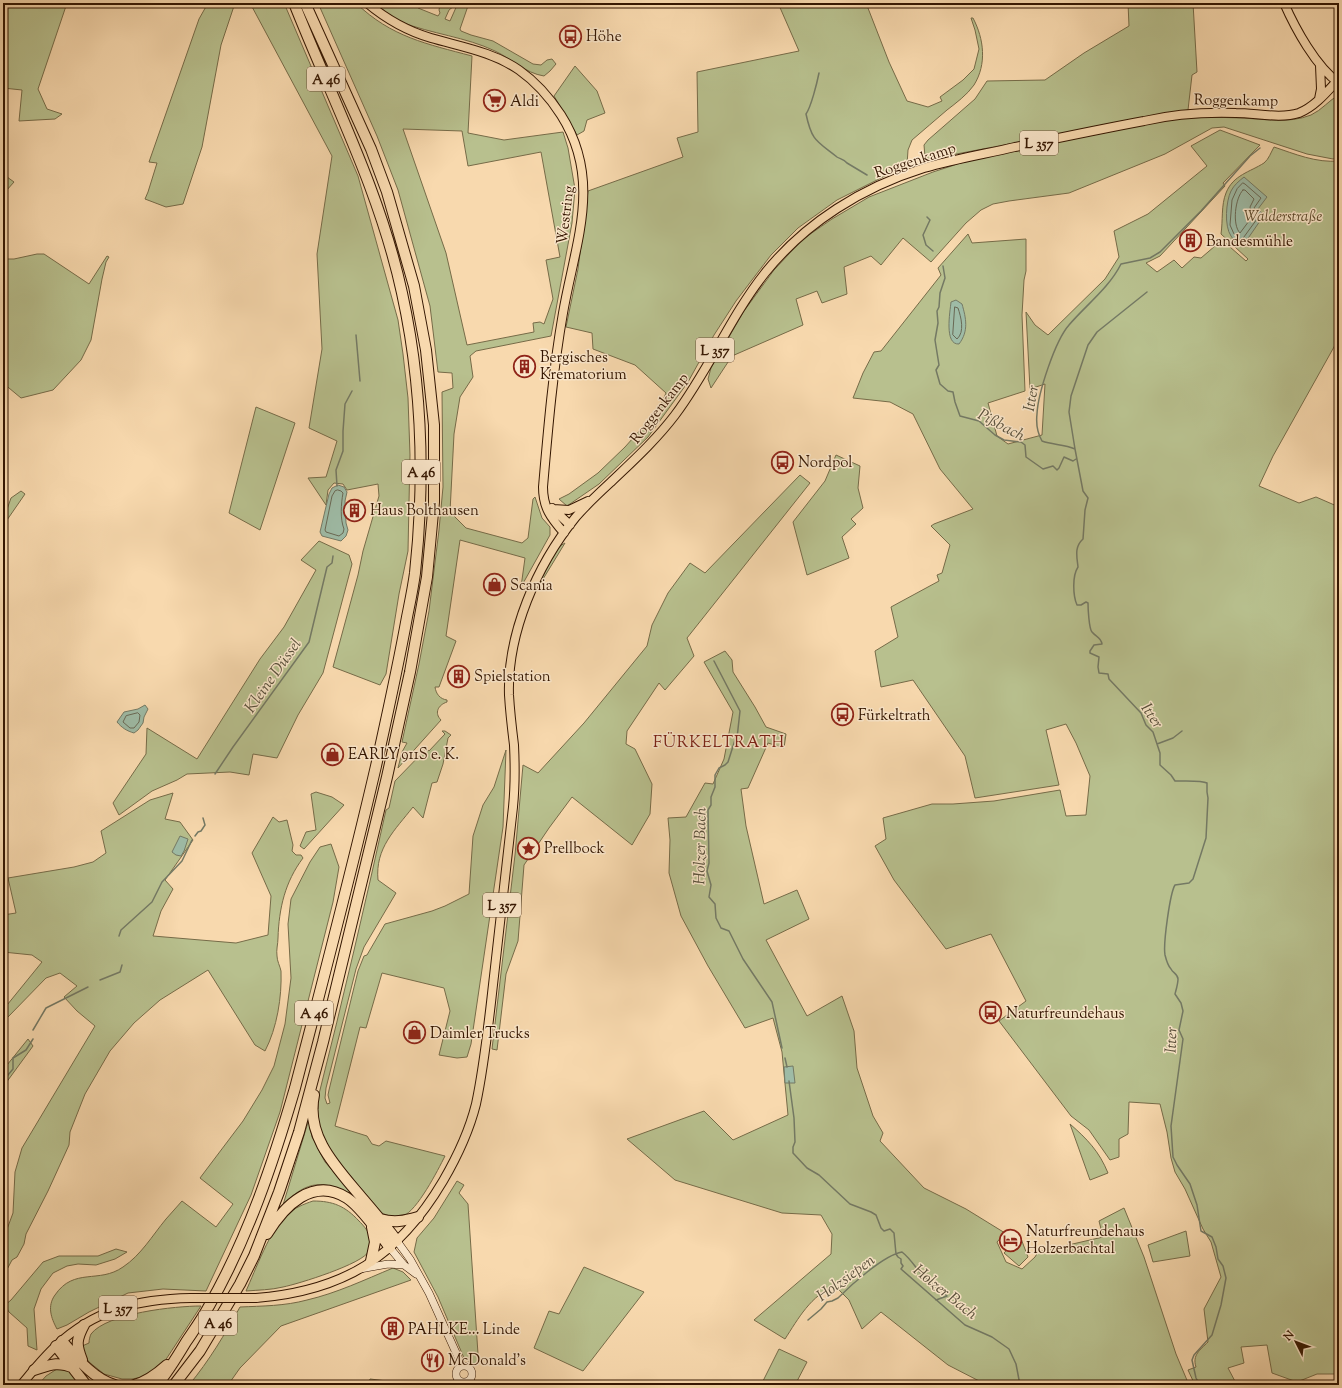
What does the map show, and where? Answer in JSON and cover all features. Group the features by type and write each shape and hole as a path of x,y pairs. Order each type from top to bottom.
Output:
{"highway":[{"name":"A 46","path":"157,1385 209,1307 235,1258 268,1175 295,1088 367,807 398,670 415,574 421,496 420,418 413,353 402,292 382,220 358,155 294,3"},
{"name":"A 46","path":"174,1385 200,1351 240,1284 254,1256 280,1192 299,1132 323,1042 387,777 410,672 427,577 434,502 434,425 426,350 414,286 387,192 371,149 305,3"},
{"path":"323,1042 313,1111 314,1124 318,1138 334,1165 380,1219 394,1244"},
{"path":"254,1256 271,1228 291,1203 300,1197 321,1191 332,1192 347,1198 357,1207 370,1223 394,1244"},
{"path":"380,1219 393,1222 418,1217"},
{"path":"370,1223 375,1242 371,1261"},
{"path":"84,1325 79,1335 77,1346 78,1365 86,1385"},
{"path":"59,1343 78,1365 101,1380 115,1385"},
{"path":"134,1385 144,1382 154,1376 176,1358"},
{"path":"34,1370 57,1363 78,1365"}],"main road":[{"name":"Westring","path":"367,3 400,26 431,38 477,50 493,56 520,71 555,105 568,127 575,143 583,172 584,205 582,223 563,314 557,355 543,487 547,511 550,518 564,533"},
{"path":"1284,3 1320,65 1338,82"},
{"path":"1319,99 1321,89 1320,65"},
{"name":"Roggenkamp","path":"570,525 591,500 659,435 675,415 700,378 735,316 767,270 790,246 813,226 834,210 863,193 898,177 937,164 1156,118 1205,112 1288,115 1297,113 1305,110 1338,82"},
{"path":"553,509 569,510 591,500"},
{"path":"545,502 570,525"},
{"name":"L 357","path":"21,1385 59,1343 84,1325 108,1312 155,1300 192,1298 256,1298 280,1296 310,1289 339,1279 358,1270 394,1244 418,1217 437,1191 464,1141 476,1105 483,1065 515,784 514,745 509,694 513,650 520,620 540,572 570,525"},
{"path":"394,1244 404,1265 418,1275"},
{"path":"394,1244 410,1259 434,1303 462,1366"},
{"path":"358,1270 388,1264 404,1265"},
{"path":"462,1366 468,1366 472,1371 472,1377 468,1383 460,1381 456,1376 457,1369 462,1366"}],"green space":[{"path":"4,3 67,3 38,89 47,109 62,114 55,119 19,121 22,90 3,88"},
{"path":"208,3 235,3 221,45 202,147 183,204 166,207 145,199 157,163 149,162 199,19"},
{"path":"250,3 284,3 358,176 398,320 408,398 410,455 408,551 399,594 386,674 380,685 333,667 379,496 378,484 347,490 343,484 334,483 328,490 326,505 308,478 326,477 337,441 309,428 322,349 317,254 332,156"},
{"path":"318,3 356,3 369,15 396,32 425,43 472,56 468,133 504,140 563,132 568,148 575,189 572,223 551,336 476,351 470,356 473,377 460,397 454,434 450,512 466,528 522,543 528,538 533,499 535,497 542,518 550,527 550,535 521,587 525,558 460,540 446,636 456,641 439,687 435,687 439,696 442,699 447,700 447,702 439,707 437,712 441,720 398,768 402,752 407,743 402,742 429,611 439,530 443,487 442,392 453,388 452,373 438,372 430,306 398,190 377,136","holes":["403,129 462,131 468,166 541,152 560,257 546,260 553,299 544,324 540,322 533,323 534,332 467,345 446,253"]},
{"path":"373,3 413,3 418,8 438,16 440,13 440,5 454,6 449,10 445,19 450,21 458,3 469,3 460,29 461,31 493,41 533,64 541,65 547,60 552,59 556,64 544,76 531,72 501,54 484,46 401,22"},
{"path":"778,3 866,3 889,62 907,101 928,107 942,101 940,97 963,80 974,69 979,49 971,18 973,18 977,26 982,43 981,69 971,89 912,140 908,150 907,165 837,200 798,228 771,255 736,301 714,335 688,382 648,437 599,484 567,506 559,499 569,494 598,473 625,447 659,409 666,393 635,365 593,349 592,333 566,327 578,269 588,191 683,157 677,138 698,132 697,72 799,51"},
{"path":"1128,3 1193,3 1197,72 1192,75 1188,110 930,159 925,157 924,145 928,140 975,99 987,81 1045,80 1084,53 1129,26"},
{"path":"575,66 597,91 605,113 587,120 584,131 577,135 554,96"},
{"path":"1339,95 1339,158 1333,159 1307,154 1224,127 1212,128 1165,154 1069,193 993,204 981,210 966,223 931,262 903,238 881,265 871,256 844,267 847,294 822,303 817,291 796,299 803,325 732,356 711,388 708,379 711,368 744,311 774,270 803,239 832,219 869,197 933,172 973,159 1173,119 1215,117 1285,120 1302,118 1315,113"},
{"name":"Walderstraße","path":"1220,130 1260,145 1223,183 1225,186 1160,256 1146,263 1157,272 1174,260 1182,268 1194,257 1201,258 1222,240 1246,261 1248,259 1221,234 1224,198 1233,182 1237,178 1264,163 1274,147 1322,161 1339,161 1339,338 1273,456 1259,486 1299,503 1316,497 1339,507 1339,1374 1317,1374 1297,1382 1272,1373 1267,1345 1241,1347 1244,1363 1228,1368 1237,1385 1195,1385 1188,1370 1196,1367 1196,1356 1208,1342 1204,1309 1221,1277 1211,1242 1175,1172 1160,1104 1129,1102 1128,1134 1119,1139 1119,1157 1110,1160 1089,1130 1071,1116 999,1021 1026,1001 991,934 946,949 894,880 875,846 886,839 883,818 932,804 994,801 1060,790 1066,816 1086,815 1090,776 1066,724 1046,730 1059,785 975,798 965,756 913,680 881,687 875,651 898,637 891,607 939,581 937,575 942,573 950,545 931,526 973,509 940,469 913,414 890,402 853,398 863,373 874,352 881,351 941,275 938,268 968,234 972,243 1026,239 1026,271 1022,315 1025,391 988,403 997,436 1008,444 1042,435 1045,384 1030,389 1026,312 1035,325 1048,335 1105,279 1119,257 1114,231 1148,214 1207,166 1191,146"},
{"path":"3,174 14,182 6,191 3,191"},
{"path":"44,254 89,284 107,256 109,257 106,262 102,279 91,340 81,360 53,390 21,398 3,383 3,259 14,259"},
{"path":"256,407 295,423 260,530 229,513"},
{"path":"836,455 860,466 858,488 863,508 851,519 856,524 842,537 849,558 807,575 793,522 825,481"},
{"path":"800,475 810,483 687,638 694,656 665,690 659,683 627,731 626,744 635,749 652,784 650,814 632,845 572,797 524,865 518,941 506,974 497,1050 492,1049 515,855 523,765 538,773 584,723 647,646 652,625 668,593 690,563 705,573"},
{"path":"21,491 25,494 7,520 4,518 11,498"},
{"path":"319,541 349,555 352,564 323,673 298,715 277,758 253,754 249,775 230,772 187,774 152,791 119,815 113,803 146,754 147,728 197,759 260,659 284,627 316,570 301,560"},
{"path":"565,543 540,584 541,579 557,549"},
{"path":"725,651 732,660 733,672 766,727 786,734 784,748 768,743 748,788 741,789 746,826 764,904 797,890 809,919 766,940 807,1016 842,996 854,1031 857,1068 873,1116 883,1133 880,1141 924,1188 966,1209 1005,1233 997,1242 1006,1262 1022,1269 1035,1257 1038,1252 1103,1237 1099,1221 1124,1208 1144,1257 1176,1354 1189,1385 983,1385 983,1383 948,1365 881,1312 862,1329 849,1300 835,1286 826,1290 812,1301 785,1339 754,1320 831,1254 832,1234 821,1215 782,1213 675,1180 627,1139 704,1111 733,1140 788,1115 782,1052 773,1018 745,1028 708,966 681,916 669,873 670,840 668,818 686,817 705,783 713,784 724,759 733,712 704,662"},
{"path":"442,731 445,731 451,735 448,738 443,764 437,782 432,783 423,818 413,807 393,832 383,849 380,858 378,880 396,893 364,947 356,969 326,1088 325,1098 327,1104 330,1103 328,1095 329,1090 358,971 364,956 367,955 385,924 432,911 469,894 473,836 483,805 494,787 506,750 503,827 471,1044 467,1057 457,1058 439,1055 450,1011 444,988 382,973 366,1028 360,1027 335,1126 367,1136 372,1144 379,1146 386,1141 445,1156 421,1199 409,1213 401,1217 395,1217 382,1213 336,1159 322,1139 316,1111 318,1109 319,1094 354,952 386,810 389,808 395,781 426,749 429,751 445,734"},
{"path":"316,792 332,797 344,805 304,849 300,846 306,832 316,830 311,794"},
{"path":"173,793 165,819 180,822 193,840 165,880 173,889 161,911 153,936 236,943 268,935 271,896 252,853 273,817 279,822 287,820 293,845 292,851 296,855 301,855 303,858 287,886 280,916 277,960 281,971 281,991 273,1032 265,1051 255,1045 208,970 160,1000 134,1023 110,1051 85,1094 70,1132 69,1145 26,1234 24,1244 17,1257 12,1260 3,1277 3,1240 13,1213 15,1172 22,1148 95,1026 77,1011 64,997 77,986 60,973 46,978 8,1017 3,1019 3,1010 42,962 32,955 3,952 3,915 16,913 8,878 74,867 93,862 106,853 101,831 150,800"},
{"path":"331,844 339,867 333,902 280,1112 251,1195 206,1291 163,1289 128,1293 57,1329 53,1321 51,1303 62,1286 79,1278 105,1275 123,1267 141,1251 182,1201 216,1227 233,1204 200,1178 243,1121 262,1090 274,1066 285,1024 291,978 288,924 291,899 310,862 320,847"},
{"path":"28,1039 33,1046 3,1087 3,1070"},
{"path":"309,1119 312,1137 325,1162 355,1196 334,1187 317,1185 300,1190 283,1205"},
{"path":"1070,1124 1092,1146 1101,1158 1108,1173 1090,1180"},
{"path":"457,1181 464,1185 459,1193 468,1204 478,1354 478,1364 473,1365 464,1358 438,1297 414,1252 417,1238 434,1218"},
{"path":"313,1201 333,1203 344,1208 354,1216 365,1227 371,1238 371,1247 369,1251 355,1262 315,1278 278,1288 246,1291 269,1239 280,1221 292,1210"},
{"path":"1186,1231 1190,1256 1153,1262 1148,1245"},
{"path":"1020,1236 1028,1257 1019,1266 1004,1253"},
{"path":"116,1249 127,1252 115,1259 96,1265 78,1264 67,1266 53,1273 41,1289 34,1309 37,1350 28,1346 27,1328 9,1312 5,1305 43,1262 59,1256 98,1256"},
{"path":"584,1267 644,1292 583,1371 534,1348 549,1311 559,1314"},
{"path":"393,1268 403,1272 411,1280 281,1326 240,1368 228,1385 189,1385 216,1347 240,1307 282,1305 307,1300 340,1290"},
{"path":"201,1306 161,1367 143,1377 122,1379 104,1374 89,1362 80,1347 89,1343 91,1334 99,1327 111,1321 126,1316 159,1309"},
{"path":"779,1349 807,1362 795,1385 761,1385"},
{"path":"60,1367 70,1371 78,1385 38,1385 46,1376"},
{"path":"370,1379 404,1383 404,1385 368,1385"}],"water":[{"path":"1244,177 1267,197 1258,209 1263,214 1260,221 1242,247 1233,239 1229,232 1226,214 1229,195 1235,185"},
{"path":"956,300 962,304 966,324 964,334 959,344 954,343 951,339 949,327 951,302"},
{"path":"338,485 344,487 347,492 345,501 346,523 348,530 346,536 341,541 322,536 320,532 329,494 332,488"},
{"path":"145,705 148,709 143,723 134,733 125,729 117,722 124,712 138,709"},
{"path":"180,836 188,839 181,856 172,852"},
{"path":"793,1066 795,1083 785,1083 784,1067"}],"waterway":[{"name":"Pißbach","path":"819,73 812,101 806,114 813,136 837,157 867,175"},
{"name":"Itter","path":"1200,1385 1196,1378 1192,1360 1194,1355 1212,1335 1221,1305 1226,1278 1223,1266 1218,1259 1216,1247 1212,1237 1201,1231 1197,1205 1190,1184 1173,1157 1171,1126 1183,1039 1179,1030 1183,1011 1181,1003 1175,994 1178,977 1168,964 1165,955 1165,941 1167,919 1173,890 1175,885 1189,883 1193,879 1206,838 1208,798 1207,783 1197,781 1175,781 1160,765 1160,753 1153,732 1146,725 1141,713 1109,679 1108,674 1099,673 1099,657 1090,653 1090,651 1094,645 1102,644 1099,638 1091,630 1088,603 1086,602 1081,605 1077,605 1074,591 1074,581 1078,567 1077,549 1078,545 1083,539 1085,510 1088,498 1083,491 1075,449 1042,441 1038,432 1037,417 1040,393 1048,368 1058,343 1069,325 1104,289 1121,264 1150,258 1160,252 1201,211 1250,156 1260,148"},
{"name":"Pißbach","path":"927,217 930,220 923,235 926,245 933,251"},
{"path":"1231,243 1234,239"},
{"name":"Pißbach","path":"943,266 945,278 940,293 939,307 937,311 938,323 935,340 939,365 936,370 940,384 948,391 953,392 960,416 979,421 995,435 1004,440 1021,442 1025,445 1026,457 1043,469 1053,466 1057,470 1064,457 1073,461 1076,459"},
{"path":"1075,449 1069,412 1071,396 1088,345 1097,332 1147,292"},
{"name":"Kleine Düssel","path":"356,335 360,381"},
{"name":"Kleine Düssel","path":"337,486 336,470 343,451 345,404 352,391"},
{"name":"Kleine Düssel","path":"215,774 309,642 327,567 332,563 333,556"},
{"name":"Holzer Bach","path":"714,661 740,711 737,738 728,762 719,768 715,775 715,787 711,797 711,805 708,810 709,863 707,871 711,885 709,897 715,904 716,918 721,928 729,931 743,959 772,1002 782,1048"},
{"path":"1157,744 1173,738 1182,731"},
{"name":"Kleine Düssel","path":"195,836 205,825 203,818"},
{"name":"Kleine Düssel","path":"119,936 121,930 152,902 162,882 182,861 192,840"},
{"name":"Kleine Düssel","path":"100,980 120,972 122,965"},
{"name":"Kleine Düssel","path":"33,1030 46,1008 88,987"},
{"name":"Kleine Düssel","path":"3,1081 13,1069 13,1058 26,1050 33,1039"},
{"name":"Holzer Bach","path":"785,1058 787,1067"},
{"name":"Holzer Bach","path":"789,1081 794,1118 795,1142 793,1153 807,1168 819,1175 850,1204 876,1215 881,1228 884,1231 890,1229 894,1233 896,1254 901,1259 903,1266 901,1269 965,1325 992,1337 1009,1349 1016,1364 1020,1385"},
{"name":"Holzsiepen","path":"808,1320 827,1302 838,1298 877,1264 895,1254 902,1252 925,1278 947,1296 936,1300"}],"place":[{"name":"Höhe","path":"571,36"},
{"name":"Aldi","path":"494,101"},
{"name":"Bandesmühle","path":"1191,241"},
{"name":"Bergisches Krematorium","path":"525,366"},
{"name":"Nordpol","path":"783,462"},
{"name":"Haus Bolthausen","path":"355,510"},
{"name":"Scania","path":"495,585"},
{"name":"Spielstation","path":"458,676"},
{"name":"Fürkeltrath","path":"843,715"},
{"name":"EARLY 911S e. K.","path":"333,754"},
{"name":"Prellbock","path":"528,848"},
{"name":"Naturfreundehaus","path":"991,1013"},
{"name":"Daimler Trucks","path":"414,1033"},
{"name":"Naturfreundehaus Holzerbachtal","path":"1011,1240"},
{"name":"PAHLKE... Linde","path":"392,1329"},
{"name":"McDonald's","path":"432,1360"}],"district":[{"name":"FÜRKELTRATH","path":"719,741"}]}
